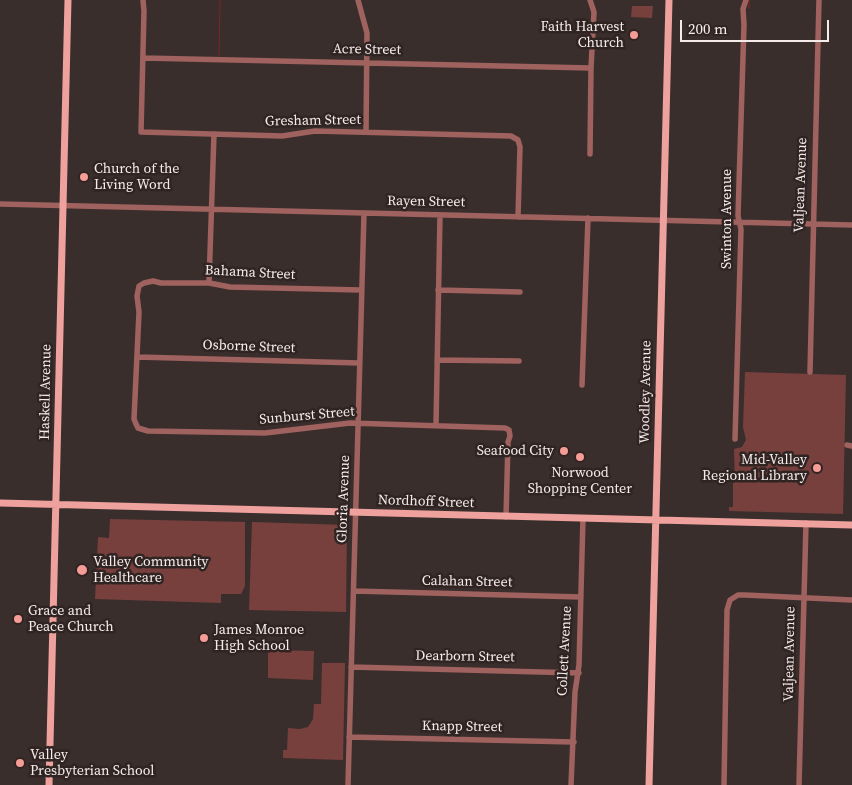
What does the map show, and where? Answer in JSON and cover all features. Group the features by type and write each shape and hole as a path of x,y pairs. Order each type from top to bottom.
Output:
{"main road":[{"name":"Haskell Avenue","path":"49,785 68,0"},
{"name":"Woodley Avenue","path":"649,785 669,0"},
{"name":"Nordhoff Street","path":"0,503 852,525"}],"street":[{"path":"143,0 143,58"},
{"path":"358,0 367,33 366,132"},
{"path":"590,0 594,12 590,154"},
{"name":"Swinton Avenue","path":"735,439 741,229 738,216 743,9 746,0"},
{"name":"Valjean Avenue","path":"810,372 818,0"},
{"name":"Acre Street","path":"143,58 591,68"},
{"name":"Gresham Street","path":"143,58 141,132 282,136 315,131 505,135 516,138 520,147 518,217"},
{"path":"209,283 214,134"},
{"name":"Rayen Street","path":"0,204 852,225"},
{"name":"Gloria Avenue","path":"348,785 364,213"},
{"path":"436,425 440,215"},
{"path":"582,385 588,218"},
{"name":"Bahama Street","path":"137,357 139,312 137,296 139,286 149,281 161,283 209,283 230,287 361,290"},
{"path":"438,290 520,292"},
{"name":"Osborne Street","path":"137,357 360,363"},
{"name":"Sunburst Street","path":"137,357 134,419 138,428 148,431 265,433 350,423 502,427 509,430 506,516"},
{"path":"437,360 519,361"},
{"name":"Collett Avenue","path":"571,785 575,692 579,673 582,518"},
{"name":"Valjean Avenue","path":"799,785 806,523"},
{"name":"Calahan Street","path":"354,591 581,597"},
{"path":"724,785 728,603 733,597 745,595 852,600"},
{"name":"Dearborn Street","path":"351,667 579,673"},
{"name":"Knapp Street","path":"349,737 574,742"}],"shaded area":[{"path":"632,6 653,6 652,18 631,17"},
{"path":"745,372 846,375 843,514 729,511 729,507 733,507 733,483 735,483 734,449 742,447 746,440 743,427"},
{"path":"110,519 245,522 245,586 241,594 221,594 221,603 95,599 98,537 109,538"},
{"path":"252,522 347,525 346,612 249,610"},
{"path":"268,650 314,651 313,680 268,678"},
{"path":"322,663 345,663 343,760 283,758 283,750 287,750 288,728 300,729 308,727 313,719 314,704 321,704"}],"waterway":[{"path":"219,56 220,0"},
{"path":"749,0 749,8"}],"place":[{"name":"Faith Harvest Church","path":"634,35"},
{"name":"Church of the Living Word","path":"84,177"},
{"name":"Seafood City","path":"564,451"},
{"name":"Norwood Shopping Center","path":"580,457"},
{"name":"Mid-Valley Regional Library","path":"817,468"},
{"name":"Valley Community Healthcare","path":"82,570"},
{"name":"Grace and Peace Church","path":"18,619"},
{"name":"James Monroe High School","path":"204,638"},
{"name":"Valley Presbyterian School","path":"20,763"}]}
